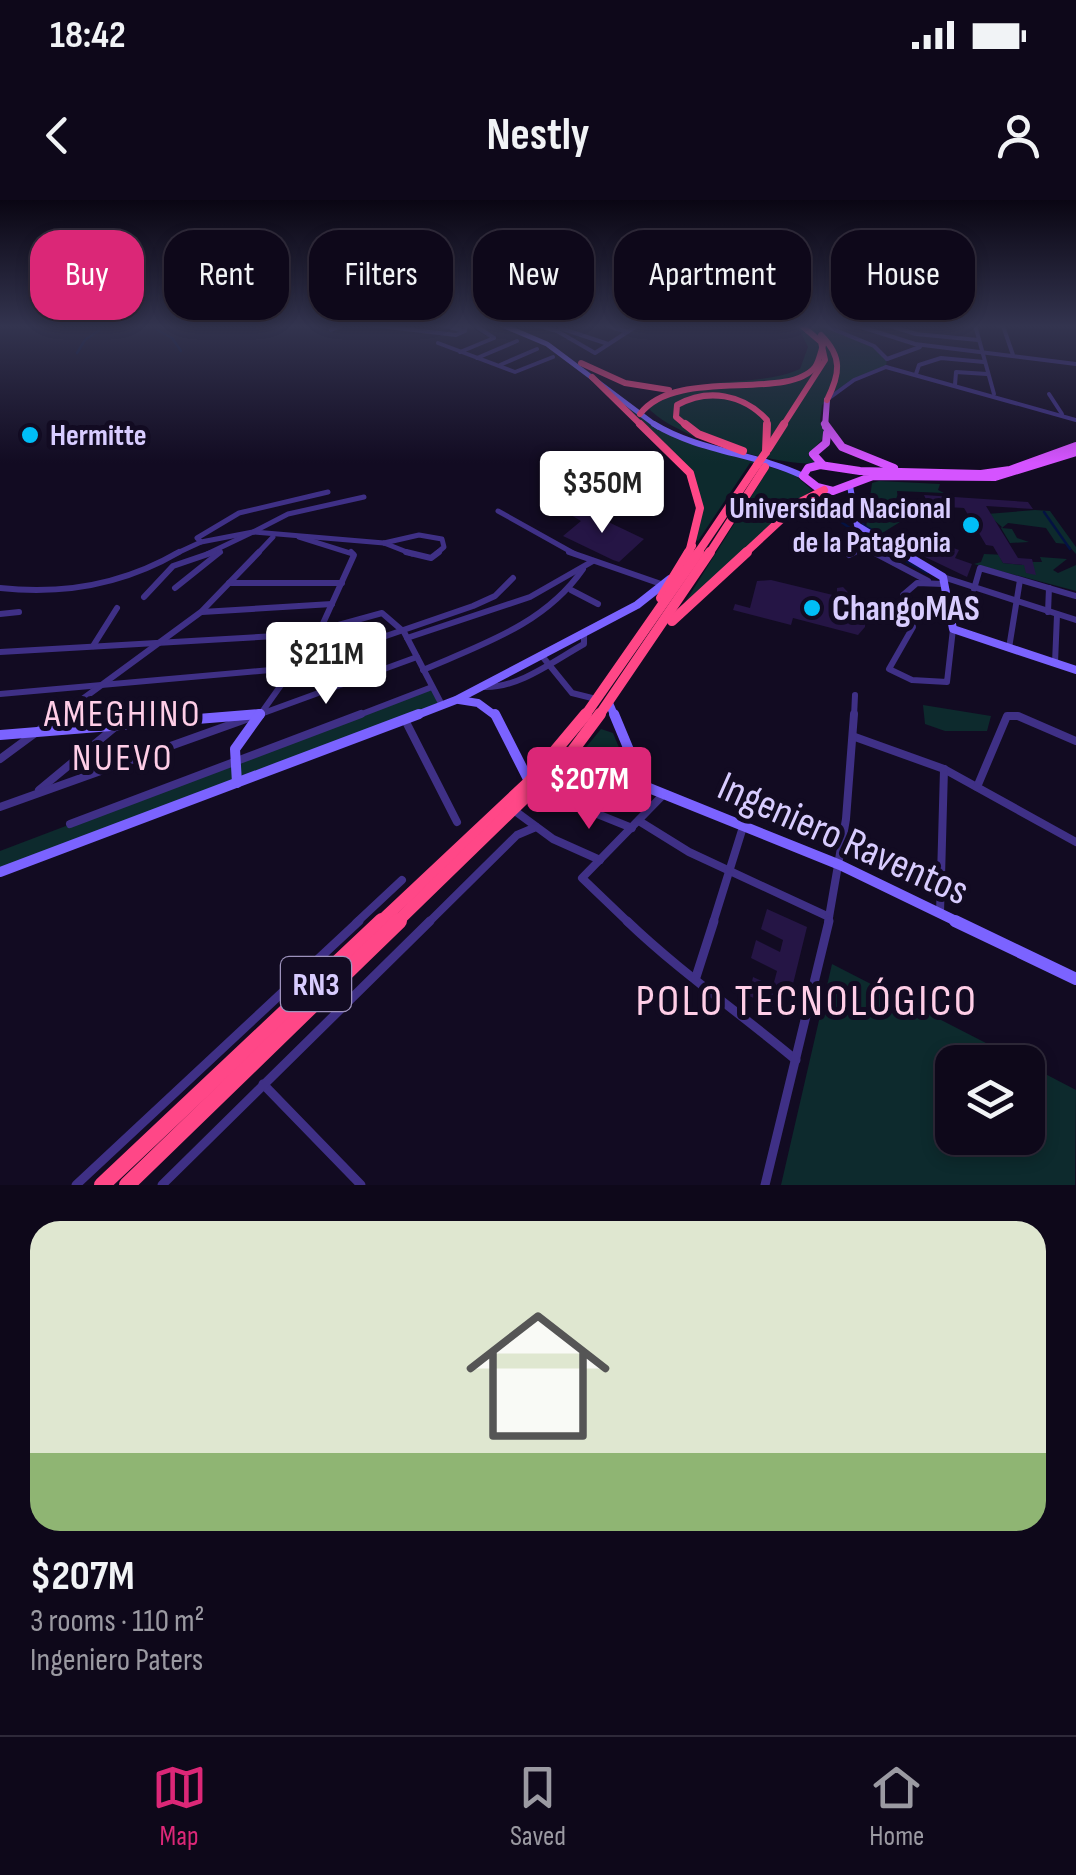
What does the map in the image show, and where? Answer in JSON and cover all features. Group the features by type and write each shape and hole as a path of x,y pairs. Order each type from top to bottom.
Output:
{"highway":[{"path":"599,371 625,383 678,391"},
{"path":"640,412 653,399 678,391 798,378 808,371"},
{"name":"RN3","path":"127,1185 515,811 638,663 820,371"},
{"path":"827,400 839,371"},
{"path":"592,377 690,472 700,508 690,549"},
{"path":"742,451 687,427 676,417 677,405 693,397 711,396 752,405 764,415 769,427 769,453"},
{"name":"RN3","path":"604,701 723,514 761,466"},
{"path":"638,663 705,588 800,502 826,490"},
{"path":"641,641 667,582 690,549 723,514"},
{"name":"RN3","path":"102,1185 533,785"}],"main road":[{"path":"584,371 680,436 775,464 850,504"},
{"path":"591,371 640,412 684,434 812,466 950,475 1001,472 1076,449"},
{"path":"827,400 822,416 826,443 812,454 845,472 851,485 850,504 860,528 940,582 953,629 1076,670"},
{"path":"826,432 848,450 874,462 950,475"},
{"path":"826,490 872,476 1001,476 1076,449"},
{"path":"803,476 804,470 812,466"},
{"path":"0,872 456,700 544,660 637,605 667,582"},
{"path":"481,688 513,742 520,768 533,785"},
{"path":"456,700 481,702 493,710"},
{"path":"604,701 644,786"},
{"path":"0,736 260,714"},
{"path":"237,783 235,749 260,714"},
{"path":"591,718 620,728"},
{"name":"Ingeniero Raventos","path":"644,786 840,866 1076,979"}],"street":[{"path":"827,400 854,380 876,371"},
{"path":"903,371 1076,420"},
{"path":"987,371 995,396"},
{"path":"955,385 956,372 988,374"},
{"path":"1049,394 1063,415"},
{"path":"202,542 197,538 201,532 264,503 328,492"},
{"path":"175,588 225,548 288,514 364,497"},
{"path":"498,511 538,538 593,561 667,582"},
{"path":"0,588 32,591 91,585 144,571 184,547 253,532 384,543 426,535 442,539 444,547 431,558 419,558 384,543"},
{"path":"0,758 201,612 274,536"},
{"path":"260,714 320,630 354,552 293,536"},
{"path":"849,555 864,547 940,582"},
{"path":"144,597 173,566 225,548"},
{"path":"0,694 293,668 406,635 454,626 530,596 593,561"},
{"path":"423,670 526,623 572,590 585,566"},
{"path":"974,588 978,569 1076,596"},
{"path":"406,635 495,596 513,578"},
{"path":"1010,648 1020,580"},
{"path":"953,629 947,682 912,680 889,668 913,627 903,595 917,582 974,588 1076,620"},
{"path":"229,583 342,583"},
{"path":"1049,588 1055,663"},
{"path":"572,590 598,604"},
{"path":"201,612 332,604"},
{"path":"93,646 117,608"},
{"path":"0,614 18,612"},
{"path":"0,652 93,646 150,648 320,630 382,612 406,635 442,705"},
{"path":"0,807 416,657"},
{"path":"544,660 580,698 591,718"},
{"path":"70,824 432,687"},
{"path":"765,1185 840,866 855,736 855,694"},
{"path":"580,698 604,701"},
{"path":"977,787 1007,716 1018,716 1076,741"},
{"path":"404,719 457,822"},
{"path":"35,794 120,724"},
{"path":"855,736 944,769 1076,842"},
{"name":"Ingeniero Raventos","path":"581,767 621,784 644,786"},
{"path":"940,914 944,769"},
{"path":"664,794 582,878 669,961 696,977 796,1060"},
{"path":"560,799 636,825 829,918"},
{"path":"515,811 536,827 600,860"},
{"path":"696,977 744,826"},
{"path":"162,1185 517,834 536,827"},
{"path":"76,1185 402,880"},
{"path":"263,1084 360,1185"}],"green space":[{"path":"794,371 876,371 854,380 822,405 820,421 826,435 808,455 817,464 776,460 727,448 681,430 648,408 682,389"},
{"path":"610,393 667,433 795,475 812,490 684,604 769,468 750,463 698,541 694,539 700,519 692,475"},
{"path":"872,483 940,484 938,490 944,493 897,491 900,522 879,535 866,528"},
{"path":"1050,511 1076,547 1076,554 1067,544 1056,543 1046,528 1008,523 1002,528 1012,529 1017,538 1029,542 1010,543 1001,528 1002,527 987,514"},
{"path":"984,554 1008,555 1000,557 1003,563 1022,565 1042,562 1040,557 1067,559 1053,570 1058,573 1076,565 1076,591 974,564 981,562"},
{"path":"432,687 442,705 0,872 0,851"},
{"path":"923,705 991,716 987,731 945,731 925,724"},
{"path":"601,729 613,733 627,767 624,774 578,757"},
{"path":"832,964 990,1045 935,1045 935,1155 1045,1155 1045,1074 1076,1090 1075,1185 781,1185"}],"building":[{"path":"924,495 1028,502 1033,509 986,506 1018,558 1032,559 1036,575 1026,573 1024,565 1003,563 993,546 986,545 964,508 929,506"},
{"path":"579,508 644,539 619,562 613,560 563,536 581,521 571,515"},
{"path":"929,539 959,550 955,558 972,564 967,577 921,555"},
{"name":"ChangoMAS","path":"771,580 837,596 837,588 843,587 866,611 865,627 858,635 793,618 791,625 733,610 735,604 750,608 757,581"},
{"path":"767,909 807,927 793,984 788,981 783,1011 749,996 753,977 773,986 777,971 751,958 756,940 780,952 783,940 761,929"}],"waterway":[{"path":"859,495 865,508 863,525 872,530"},
{"path":"816,504 861,536 927,573"},
{"path":"1044,512 1070,549"}],"place":[{"name":"Hermitte","path":"30,435"},
{"name":"Universidad Nacional de la Patagonia","path":"971,525"},
{"name":"ChangoMAS","path":"812,608"}],"district":[{"name":"AMEGHINO NUEVO","path":"123,735"},
{"name":"POLO TECNOLÓGICO","path":"807,999"}]}
